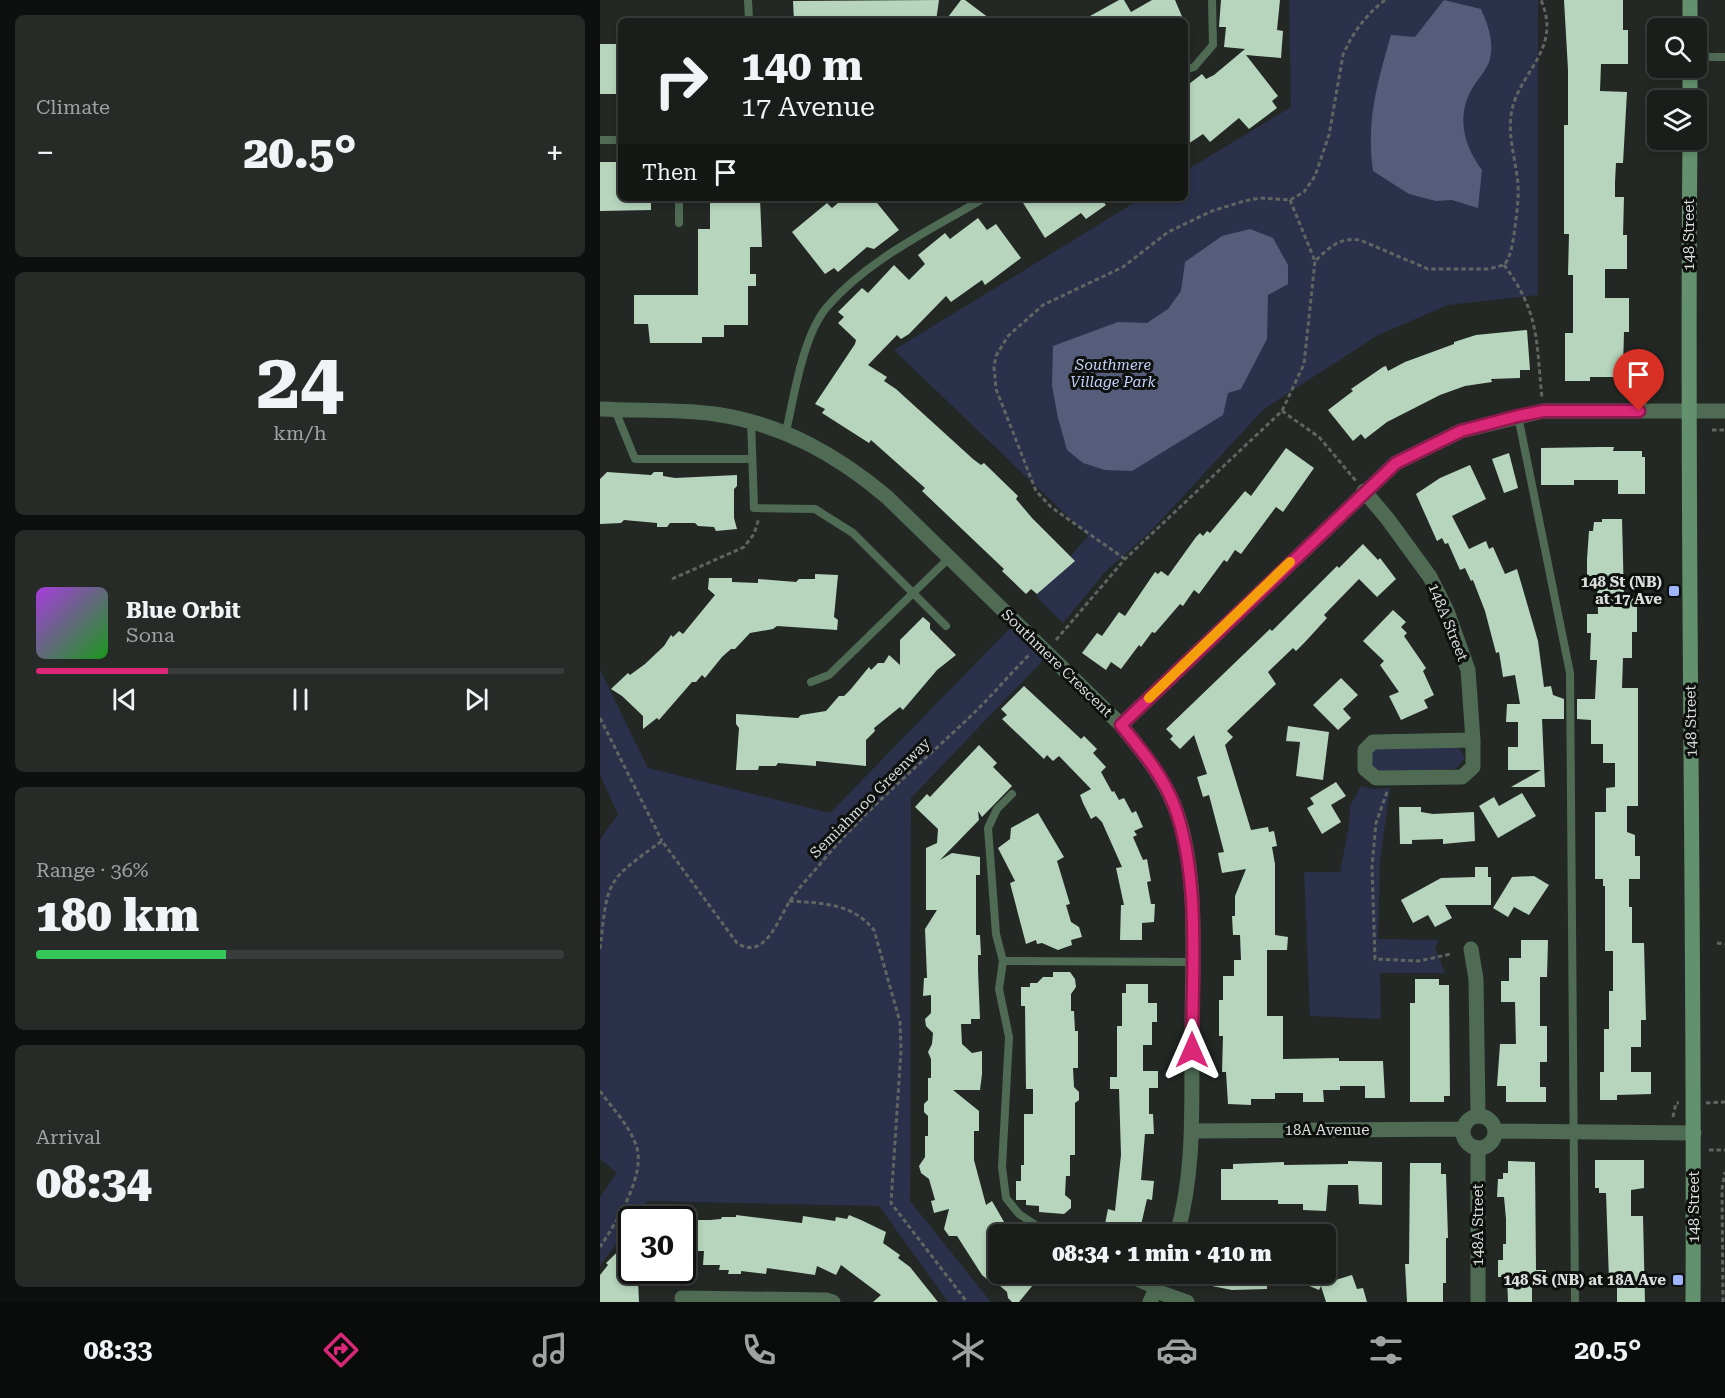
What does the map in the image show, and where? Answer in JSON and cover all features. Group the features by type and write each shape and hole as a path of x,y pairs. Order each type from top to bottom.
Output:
{"main road":[{"path":"1690,0 1690,18"},
{"name":"148 Street","path":"1690,150 1693,1302"}],"street":[{"name":"Southmere Crescent","path":"608,410 713,414 751,420 786,432 819,448 855,470 887,497 1121,725 1152,763 1174,806 1190,874 1192,1131 1187,1200 1180,1224"},
{"path":"1121,725 1364,491 1396,463 1451,435 1543,411 1725,411"},
{"name":"148A Street","path":"1364,491 1430,577 1447,611 1467,670 1473,740 1473,768 1462,777 1376,778 1365,769 1365,750 1373,742 1473,740"},
{"path":"1471,949 1476,979 1478,1115"},
{"path":"1478,1115 1489,1119 1495,1131 1491,1143 1478,1148 1468,1144 1462,1130 1469,1118 1478,1115"},
{"name":"18A Avenue","path":"1192,1131 1462,1130"},
{"path":"1495,1131 1694,1133"},
{"name":"148A Street","path":"1478,1148 1478,1302"},
{"path":"1153,1297 1187,1302"},
{"path":"682,1298 827,1300 833,1302"}],"lane":[{"path":"748,0 749,18"},
{"path":"1188,69 1194,67 1213,45 1212,0"},
{"path":"1707,57 1725,57"},
{"path":"600,140 618,140"},
{"path":"679,201 679,223"},
{"path":"786,432 804,352 826,308 874,265 979,201"},
{"path":"608,410 635,459 752,459"},
{"path":"1518,416 1570,673 1575,1302"},
{"path":"751,420 754,508 815,509 853,533 946,626"},
{"path":"811,682 829,675 914,595 949,558"},
{"path":"1012,794 997,809 988,828 996,934 1003,961 999,989 1009,1037 1002,1167 1006,1198 1019,1214 1034,1224"},
{"path":"1003,961 1192,962"},
{"path":"1133,1284 1153,1297"}],"path":[{"path":"1125,559 1051,507 1036,491 996,389 994,366 1001,346 1018,325 1043,305 1123,267 1168,232 1212,211 1244,201 1260,198 1290,200 1299,196 1309,186 1323,159 1343,56 1348,43 1364,18 1385,0"},
{"path":"1504,265 1511,250 1518,205 1510,129 1511,114 1518,91 1540,58 1545,44 1547,27 1541,0"},
{"path":"1050,635 1057,641 1125,559 1281,411 1304,364 1315,261 1290,200"},
{"path":"1315,261 1341,239 1350,238 1428,269 1488,269 1504,265"},
{"path":"1504,265 1520,286 1536,328 1543,411"},
{"path":"1281,411 1319,437 1364,491"},
{"path":"1713,430 1725,430"},
{"path":"672,579 744,548 754,534 761,508"},
{"name":"Semiahmoo Greenway","path":"662,841 692,885 742,946 753,947 768,938 789,902 826,856 877,803 978,710 1030,654"},
{"path":"600,718 662,841 622,870 610,884 600,949"},
{"path":"1392,779 1376,823 1374,844 1372,866 1375,959 1419,961 1451,954"},
{"path":"789,902 846,908 866,920 874,930 900,1031 891,1203 967,1302"},
{"path":"1716,943 1725,945"},
{"path":"600,1091 632,1136 638,1161 622,1209 600,1247"},
{"path":"1719,1103 1725,1102"},
{"path":"1673,1116 1676,1103"},
{"path":"1718,1150 1725,1150"},
{"path":"1723,1302 1722,1190 1725,1172"}],"green space":[{"name":"Southmere Village Park","path":"1289,0 1538,0 1538,295 1448,305 1378,335 1264,409 1149,533 1105,572 1063,623 1036,596 1088,536 894,350 1137,201 1188,201 1188,169 1291,107"},
{"path":"1015,623 1048,655 911,798 910,1201 991,1302 948,1302 879,1206 647,1201 643,1206 618,1206 618,1241 600,1266 600,1197 617,1173 600,1159 600,840 618,814 600,775 600,670 648,768 830,813"},
{"path":"1459,747 1465,758 1456,769 1377,771 1372,769 1372,749"},
{"path":"1361,786 1372,789 1390,788 1380,861 1378,939 1439,940 1435,948 1445,973 1380,973 1381,1019 1310,1016 1304,872 1340,872 1349,826 1350,806"}],"shaded area":[{"path":"1444,0 1481,9 1491,39 1489,62 1473,87 1463,119 1466,140 1482,170 1478,208 1452,200 1436,201 1409,194 1373,171 1371,135 1374,102 1391,35 1415,37"},
{"path":"1250,229 1273,238 1288,265 1288,284 1268,295 1267,339 1241,389 1228,393 1223,415 1132,471 1105,470 1083,463 1067,450 1058,418 1052,386 1053,346 1118,322 1147,323 1168,309 1181,291 1185,262 1222,236"}],"building":[{"path":"939,0 936,18 794,18 793,1"},
{"path":"961,0 965,0 989,18 947,18"},
{"path":"1119,0 1124,0 1131,12 1152,0 1175,0 1183,18 1086,18"},
{"path":"1221,0 1280,0 1277,30 1283,31 1281,58 1246,55 1278,96 1272,101 1277,108 1249,129 1239,118 1210,142 1203,134 1188,144 1188,85 1202,74 1206,79 1214,75 1245,49 1224,47 1226,27 1219,27"},
{"path":"1564,0 1623,0 1623,30 1628,30 1628,64 1601,64 1600,91 1627,92 1623,163 1616,163 1615,197 1624,197 1623,235 1627,235 1627,269 1605,269 1605,298 1629,298 1629,332 1624,332 1623,369 1616,369 1616,377 1590,377 1590,381 1565,381 1565,333 1573,333 1573,275 1568,275 1569,234 1564,234 1564,125 1568,125 1568,70"},
{"path":"600,44 618,44 618,94 600,94"},
{"path":"600,162 618,162 618,201 651,201 651,210 600,211"},
{"path":"710,201 760,201 762,247 750,247 750,274 756,274 756,286 748,286 748,325 724,325 724,337 702,337 702,343 650,343 648,324 634,324 634,295 698,295 698,229 710,229"},
{"path":"840,201 875,201 899,230 874,249 867,247 838,272 834,268 825,274 792,232 827,203 832,208"},
{"path":"1022,201 1103,201 1106,205 1086,219 1081,213 1045,238"},
{"path":"978,218 987,230 996,224 1021,258 985,285 982,280 951,302 946,296 909,334 901,339 897,335 868,365 887,377 884,381 896,389 973,459 981,465 984,463 1018,496 1016,499 1032,518 1075,561 1037,594 1031,589 1026,594 1002,571 1004,569 922,491 925,488 871,440 869,443 822,413 825,409 815,404 856,340 838,323 844,317 838,312 862,288 868,293 894,265 909,280 925,264 918,255 945,233 950,239"},
{"path":"1527,330 1530,370 1520,370 1520,378 1491,379 1492,382 1465,386 1440,395 1387,422 1365,439 1361,434 1353,441 1328,410 1353,391 1351,389 1383,367 1386,366 1388,371 1405,362 1476,335"},
{"path":"1614,447 1613,451 1642,451 1642,457 1645,457 1645,494 1618,494 1618,480 1574,480 1574,485 1541,485 1541,448"},
{"path":"1286,448 1314,468 1283,512 1276,507 1241,554 1235,550 1227,562 1224,560 1199,594 1194,590 1183,606 1180,604 1155,633 1152,632 1141,647 1139,645 1121,669 1111,662 1106,670 1082,653 1097,633 1102,636 1119,612 1125,616 1155,572 1158,574 1161,571 1168,576 1200,533 1203,536 1207,531 1210,533 1245,491 1251,496"},
{"path":"1509,453 1518,488 1504,493 1492,459"},
{"path":"1470,465 1486,499 1452,516 1469,549 1486,541 1489,549 1493,547 1505,574 1517,569 1538,641 1544,687 1551,686 1553,695 1564,699 1564,719 1542,719 1545,787 1511,787 1541,770 1508,770 1508,747 1518,747 1518,722 1506,722 1507,704 1520,704 1515,675 1503,677 1499,652 1496,653 1485,611 1473,580 1471,581 1465,568 1460,570 1448,543 1445,544 1442,538 1437,541 1416,494 1440,478"},
{"path":"607,472 651,475 654,472 663,472 663,476 675,478 737,475 737,486 734,489 734,518 737,529 716,531 714,527 698,526 695,523 670,523 667,527 657,527 657,523 624,520 621,523 600,524 600,479"},
{"path":"1602,519 1622,519 1624,599 1637,598 1637,632 1632,632 1632,658 1623,658 1622,688 1638,688 1638,806 1627,806 1627,832 1635,835 1635,856 1640,856 1640,879 1629,879 1629,907 1632,907 1632,943 1644,943 1646,1020 1641,1020 1641,1047 1631,1047 1631,1072 1651,1072 1651,1094 1617,1095 1617,1100 1600,1100 1600,1072 1604,1072 1604,1029 1609,1029 1609,991 1613,991 1613,951 1605,951 1605,886 1603,886 1603,879 1595,879 1595,812 1606,812 1606,788 1615,787 1615,763 1603,763 1603,744 1591,744 1591,720 1577,719 1577,699 1595,699 1597,660 1590,660 1591,633 1587,633 1587,614 1598,614 1597,581 1594,581 1594,576 1587,576 1587,559 1589,531 1593,531 1594,522 1602,522"},
{"path":"1363,544 1378,560 1380,558 1396,579 1377,597 1359,579 1324,615 1327,618 1306,641 1296,651 1293,648 1268,672 1276,684 1227,731 1233,737 1225,745 1251,830 1268,827 1269,832 1274,831 1277,846 1272,847 1275,864 1275,935 1288,937 1287,950 1267,950 1267,1016 1283,1016 1283,1059 1339,1058 1339,1061 1383,1061 1385,1098 1365,1098 1365,1086 1340,1086 1340,1090 1323,1090 1324,1102 1303,1102 1303,1093 1275,1093 1275,1099 1251,1099 1251,1105 1228,1104 1226,1072 1222,1072 1223,1036 1219,1036 1219,1000 1223,1000 1223,976 1234,976 1234,960 1241,960 1240,935 1233,935 1232,916 1235,916 1235,896 1246,869 1222,873 1218,853 1224,852 1209,795 1203,797 1197,777 1207,774 1194,735 1180,749 1170,739 1173,736 1166,729"},
{"path":"815,574 838,575 834,617 838,620 837,630 777,626 773,629 750,633 735,649 731,649 722,657 705,678 702,675 696,682 692,682 659,720 657,718 643,729 643,716 611,689 628,673 630,675 645,664 664,646 671,635 673,637 679,631 683,634 715,595 708,589 709,578 732,578 732,582 758,583 758,579 796,582 799,579 815,579"},
{"path":"1393,610 1406,622 1401,627 1407,633 1404,636 1426,668 1423,671 1434,695 1424,700 1428,708 1401,720 1389,696 1399,692 1380,665 1384,661 1363,641"},
{"path":"923,617 930,623 930,629 956,655 937,670 903,710 900,707 874,728 875,731 866,740 866,766 816,761 816,766 778,763 776,766 759,766 758,770 736,770 739,728 736,724 736,714 798,718 801,715 826,711 839,696 844,696 851,689 869,667 871,670 878,663 884,663 889,655 900,665 900,640"},
{"path":"1341,678 1358,695 1343,709 1351,718 1338,730 1313,705"},
{"path":"1024,686 1081,739 1084,736 1097,749 1093,753 1106,767 1101,772 1112,792 1114,791 1119,800 1124,798 1132,813 1136,811 1143,827 1134,831 1137,835 1133,837 1143,860 1147,859 1151,881 1147,882 1151,904 1155,904 1154,922 1142,923 1142,940 1120,940 1121,905 1124,905 1116,868 1122,867 1102,822 1096,816 1091,819 1083,803 1080,795 1091,789 1059,756 1053,761 1047,755 1044,759 1002,719 1007,715 1001,709"},
{"path":"1288,726 1329,732 1323,780 1296,776 1300,742 1286,741"},
{"path":"979,745 997,763 993,767 1012,786 982,817 978,811 979,820 940,860 952,853 980,857 980,875 976,875 976,935 980,935 981,955 978,955 980,1019 971,1019 971,1024 961,1024 962,1044 972,1053 982,1051 982,1074 980,1090 953,1090 979,1111 979,1131 974,1131 974,1160 986,1205 992,1201 1005,1224 988,1224 988,1280 982,1275 957,1236 949,1236 944,1229 949,1209 934,1213 931,1201 935,1200 929,1179 921,1173 919,1166 925,1157 925,1136 928,1136 928,1116 924,1112 924,1104 928,1100 928,1078 931,1078 931,1059 928,1052 932,1044 933,1033 926,1026 925,1019 931,1013 931,995 923,996 924,978 927,978 925,929 937,910 926,910 926,848 937,843 938,829 915,807 927,794 930,797"},
{"path":"1336,782 1346,796 1331,805 1341,822 1322,834 1307,808 1314,804 1310,798"},
{"path":"1522,793 1536,816 1498,838 1479,806 1494,797 1499,806"},
{"path":"1399,807 1421,807 1421,812 1433,814 1474,812 1475,841 1443,844 1443,839 1412,840 1412,844 1400,844"},
{"path":"1038,813 1064,857 1057,861 1070,904 1066,905 1071,922 1079,927 1082,937 1071,940 1072,945 1058,950 1042,943 1037,944 1036,940 1026,944 1010,883 1015,881 998,848 1010,839 1011,828"},
{"path":"1475,867 1488,867 1488,877 1491,877 1491,905 1445,905 1452,918 1435,927 1428,915 1413,923 1401,900 1441,878 1475,877"},
{"path":"1534,876 1549,885 1529,915 1514,907 1508,917 1493,908 1512,877"},
{"path":"1521,940 1548,940 1547,977 1540,977 1540,1026 1547,1026 1547,1062 1540,1062 1540,1087 1546,1087 1546,1102 1506,1102 1506,1086 1497,1086 1500,1044 1516,1044 1515,1002 1501,1002 1501,981 1509,981 1509,958 1521,958"},
{"path":"1053,972 1070,972 1075,979 1076,987 1071,994 1071,1011 1074,1011 1075,1031 1078,1031 1078,1068 1073,1068 1074,1087 1079,1092 1079,1100 1075,1103 1075,1155 1070,1155 1070,1176 1066,1176 1065,1195 1071,1200 1071,1208 1064,1214 1039,1212 1039,1206 1026,1205 1026,1200 1016,1200 1016,1181 1021,1181 1021,1165 1024,1165 1024,1114 1033,1114 1033,1089 1026,1089 1025,1006 1021,1006 1021,987 1030,987 1030,983 1037,983 1043,977 1053,977"},
{"path":"1415,979 1439,979 1439,985 1449,985 1450,1096 1444,1096 1444,1102 1410,1102 1410,1003 1415,1003"},
{"path":"1126,984 1148,984 1148,1003 1157,1003 1157,1022 1152,1022 1152,1045 1143,1045 1143,1071 1158,1071 1158,1088 1149,1088 1149,1114 1153,1114 1154,1134 1145,1134 1141,1180 1154,1181 1152,1200 1147,1199 1141,1224 1105,1224 1108,1209 1115,1211 1121,1155 1119,1089 1110,1089 1110,1077 1117,1077 1117,1026 1122,1026 1122,993 1126,993"},
{"path":"1595,1160 1644,1160 1644,1188 1631,1190 1631,1216 1643,1216 1645,1302 1617,1302 1617,1280 1609,1280 1606,1193 1599,1193 1599,1188 1595,1188"},
{"path":"1348,1161 1382,1162 1382,1205 1359,1204 1358,1185 1328,1185 1326,1211 1303,1210 1303,1204 1278,1204 1278,1200 1221,1200 1221,1169 1233,1169 1233,1164 1284,1162 1284,1165 1348,1164"},
{"path":"1508,1161 1535,1162 1536,1270 1546,1270 1546,1282 1532,1282 1532,1302 1508,1302 1507,1277 1498,1277 1498,1260 1503,1260 1503,1244 1506,1244 1506,1219 1504,1197 1497,1197 1498,1179 1503,1179 1503,1173 1508,1173"},
{"path":"1410,1163 1441,1163 1441,1174 1446,1174 1448,1238 1446,1238 1446,1283 1443,1283 1443,1302 1407,1302 1405,1264 1409,1264"},
{"path":"736,1215 802,1223 803,1216 835,1221 836,1217 847,1219 849,1215 861,1220 886,1232 883,1243 900,1255 898,1258 910,1267 938,1302 873,1302 881,1295 841,1265 836,1275 817,1266 815,1275 767,1268 766,1274 741,1271 741,1274 728,1274 729,1270 719,1270 720,1265 703,1265 704,1251 696,1251 696,1220 736,1217"},
{"path":"618,1251 618,1284 638,1284 639,1302 600,1302 600,1275 608,1265 606,1263"},
{"path":"1352,1275 1357,1289 1363,1288 1367,1302 1326,1302 1321,1286 1319,1290 1305,1284 1336,1284 1336,1280"},
{"path":"998,1284 1034,1284 1019,1302 1012,1302 1007,1292"},
{"path":"1212,1284 1267,1284 1267,1289 1232,1290 1212,1286"}],"slow traffic":[{"path":"1149,698 1290,562"}],"place":[{"name":"148 St (NB) at 17 Ave","path":"1674,591"},
{"name":"148 St (NB) at 18A Ave","path":"1678,1280"}],"route":[{"path":"1192,1050 1190,874 1174,806 1152,763 1121,725 1364,491 1396,463 1461,431 1518,416 1543,411 1639,411"}]}
